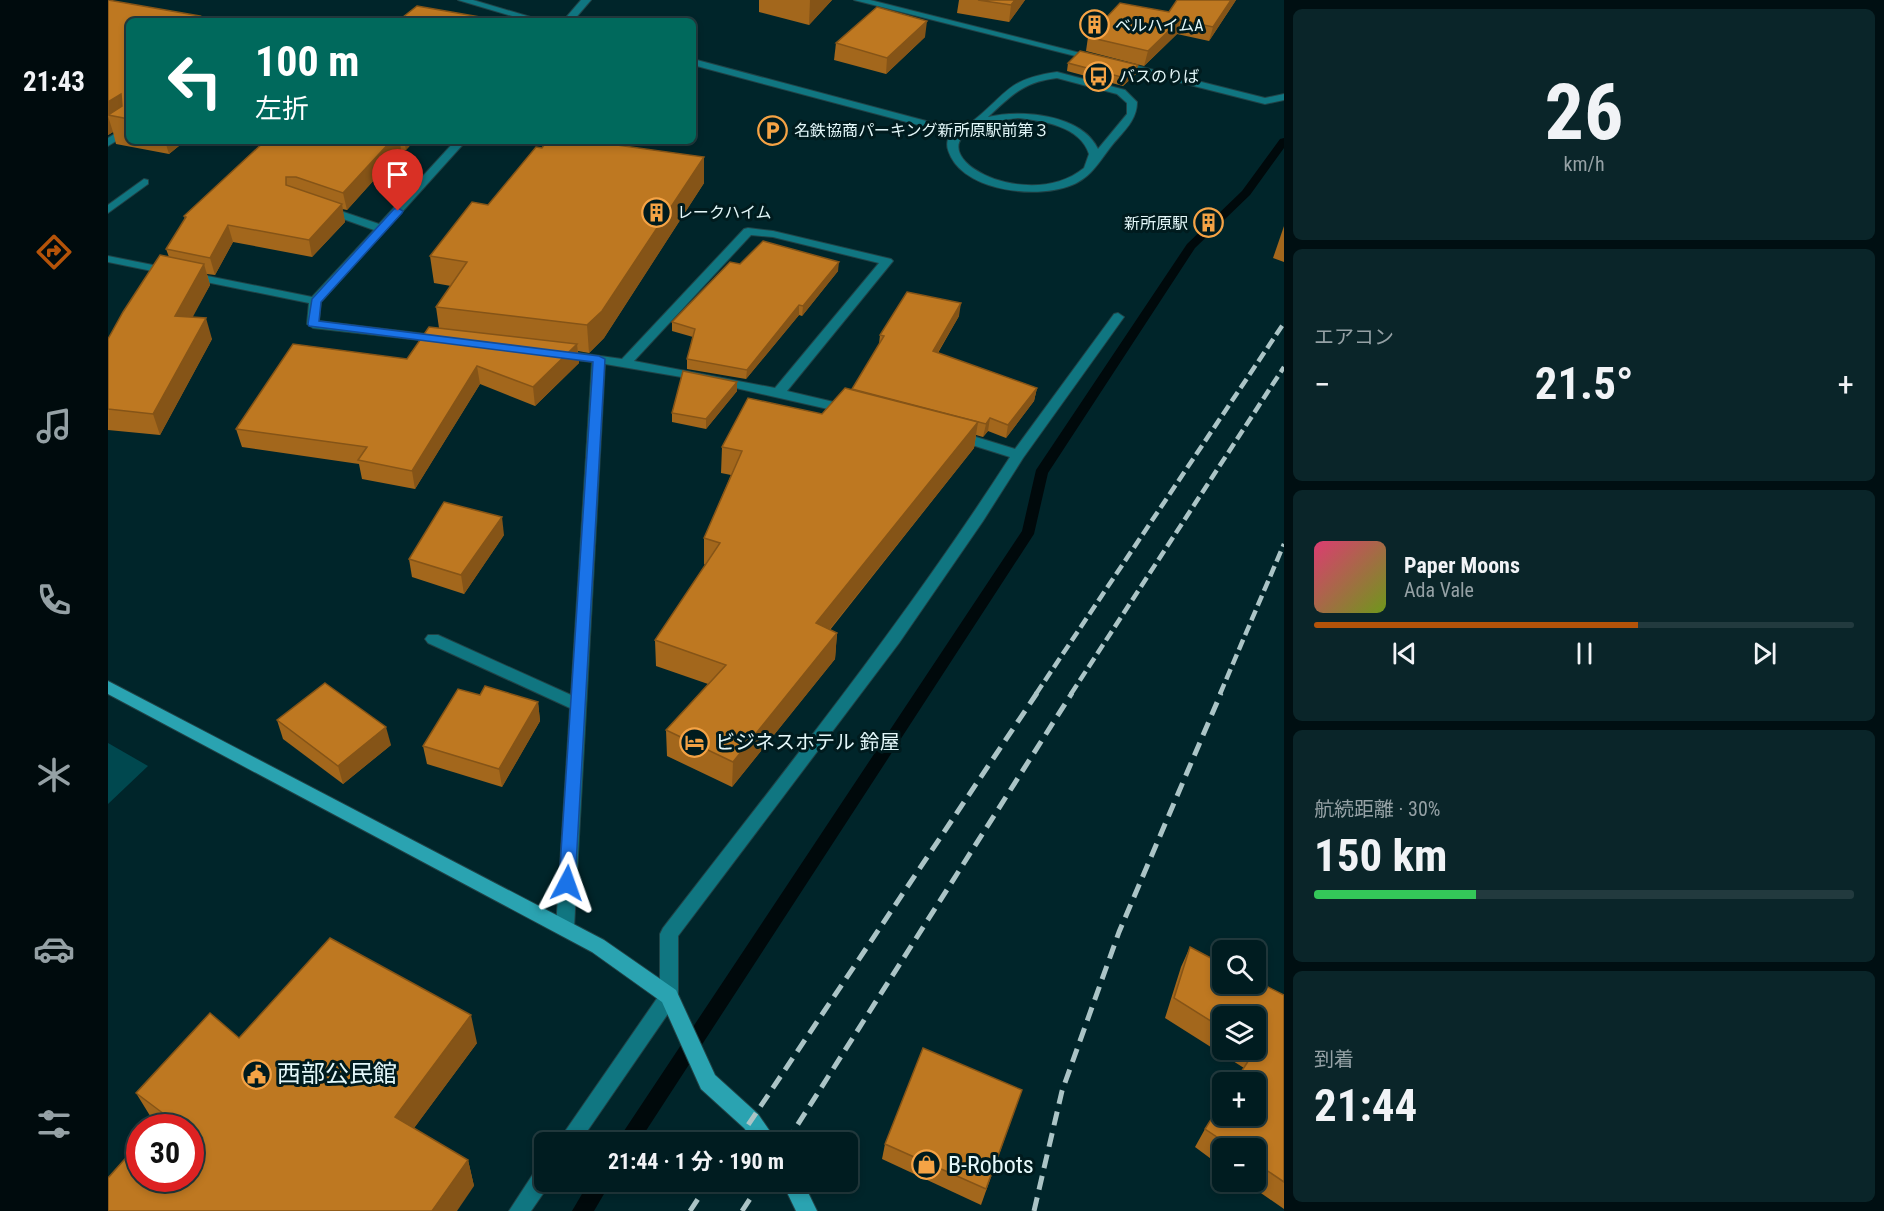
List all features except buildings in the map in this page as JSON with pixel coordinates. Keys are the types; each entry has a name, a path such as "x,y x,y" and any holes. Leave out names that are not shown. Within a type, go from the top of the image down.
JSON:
{"street":[{"path":"463,0 528,18"},
{"path":"571,18 586,0"},
{"path":"859,0 1265,100 1284,97"},
{"path":"696,63 941,128 996,117 1042,118 1082,134 1093,146 1096,158"},
{"path":"1056,75 1121,92 1132,102 1132,114 1096,158 1091,170 1061,186 1015,187 992,182 973,174 959,163 953,152 953,140 960,130 973,123 1018,85 1034,78 1056,75"},
{"path":"941,128 953,140"},
{"path":"108,143 126,130"},
{"path":"451,341 313,324 315,301 458,144"},
{"path":"108,210 144,182"},
{"path":"316,206 382,229"},
{"path":"624,364 748,231 794,239 886,261 779,392"},
{"path":"108,260 315,301"},
{"path":"760,1132 751,1121 708,1082 671,1000 669,934 946,568 993,498 1018,455 1118,317"},
{"path":"542,352 599,359 779,392 858,412"},
{"path":"565,928 599,359"},
{"path":"949,434 1018,455"},
{"path":"433,639 579,705"},
{"path":"108,687 598,946 671,1000"},
{"path":"575,1132 671,1000"},
{"path":"519,1211 534,1189"},
{"path":"797,1192 807,1211"}],"shaded area":[{"path":"108,743 148,766 108,804"}],"waterway":[{"path":"633,1132 1029,531 1041,473 1191,246 1246,193 1284,141"},
{"path":"582,1211 594,1192"}],"railway":[{"path":"1036,694 1284,323"},
{"path":"1071,694 1284,367"},
{"path":"1220,694 1284,544"},
{"path":"743,1132 1037,693"},
{"path":"793,1132 1072,693"},
{"path":"1034,1211 1062,1091 1119,932 1221,693"},
{"path":"690,1211 702,1192"},
{"path":"742,1211 754,1192"}],"place":[{"name":"ベルハイムA","path":"1094,25"},
{"name":"バスのりば","path":"1098,76"},
{"name":"名鉄協商パーキング新所原駅前第３","path":"773,130"},
{"name":"レークハイム","path":"656,212"},
{"name":"新所原駅","path":"1209,223"},
{"name":"ビジネスホテル 鈴屋","path":"694,742"},
{"name":"西部公民館","path":"256,1074"},
{"name":"B-Robots","path":"927,1165"}],"route":[{"path":"398,211 315,301 313,324 599,359 567,883"}]}
